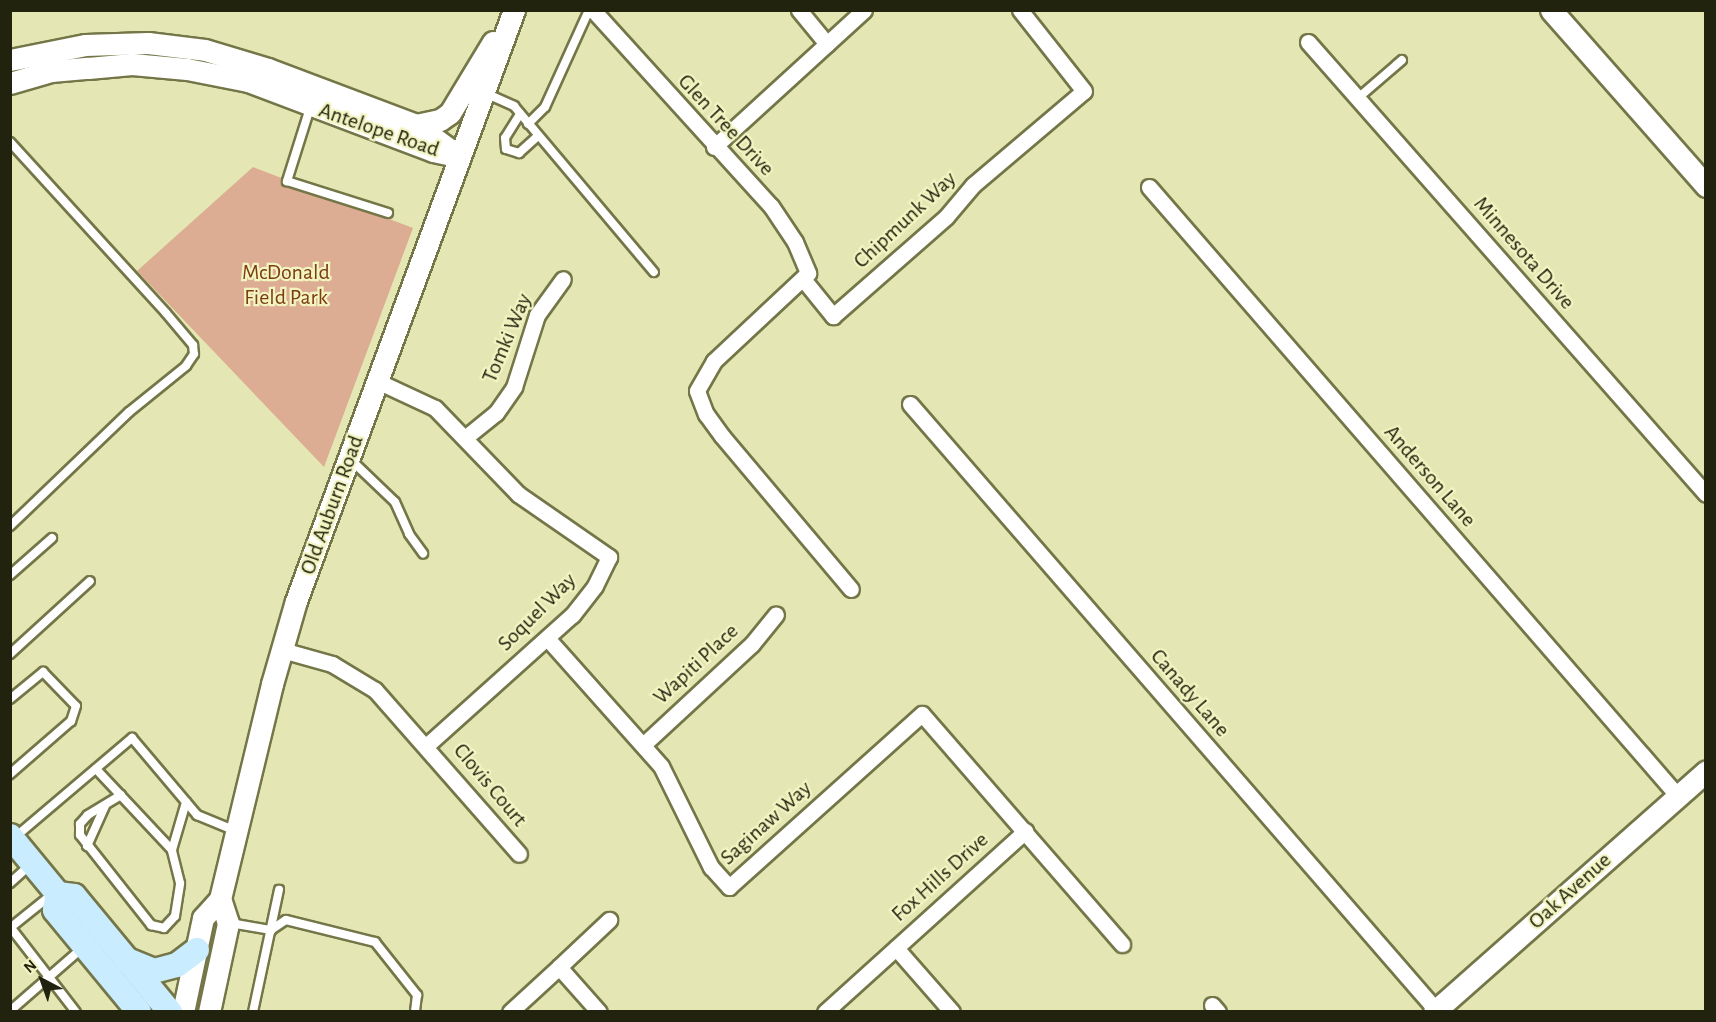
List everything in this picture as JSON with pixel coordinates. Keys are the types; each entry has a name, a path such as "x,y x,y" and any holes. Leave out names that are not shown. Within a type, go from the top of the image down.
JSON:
{"main road":[{"path":"1551,10 1706,186"},
{"path":"416,125 440,120 450,113 484,53 512,16"},
{"name":"Old Auburn Road","path":"220,899 282,650 349,458 512,16"},
{"name":"Antelope Road","path":"10,60 84,45 148,43 205,50 268,69 416,125 460,157"},
{"name":"Antelope Road","path":"10,83 51,71 132,64 187,69 248,81 433,152 460,157"},
{"name":"Oak Avenue","path":"1435,1011 1706,771"},
{"path":"12,837 56,892 74,896 170,1011"},
{"path":"56,892 55,910 139,1011"},
{"path":"183,1011 203,918 220,899 228,922 209,1011"},
{"path":"127,960 154,971 177,964 196,950"}],"street":[{"name":"Glen Tree Drive","path":"593,10 784,223 808,273 803,279"},
{"path":"799,10 827,44"},
{"path":"714,147 864,10"},
{"name":"Chipmunk Way","path":"803,279 833,316 946,218 973,186 1084,92 1020,10"},
{"name":"Minnesota Drive","path":"1308,42 1706,494"},
{"name":"Anderson Lane","path":"1149,188 1677,795"},
{"name":"Tomki Way","path":"466,437 495,412 514,387 537,315 563,279"},
{"path":"803,279 714,361 697,391 706,414 728,444 851,588"},
{"name":"Soquel Way","path":"377,381 426,402 466,437 518,495 609,557 586,600 427,745"},
{"name":"Canady Lane","path":"910,404 1435,1011"},
{"name":"Wapiti Place","path":"644,744 752,644 776,614"},
{"name":"Saginaw Way","path":"547,638 644,744 677,794 711,867 729,887 921,714 1025,831"},
{"path":"282,650 332,664 356,676 383,698 427,745"},
{"name":"Clovis Court","path":"427,745 519,854"},
{"path":"1025,831 1122,944"},
{"name":"Fox Hills Drive","path":"952,1011 896,948 1025,831"},
{"path":"510,1011 609,920"},
{"path":"825,1011 896,948"},
{"path":"559,967 599,1011"}],"lane":[{"path":"528,124 545,108 589,10"},
{"path":"1358,98 1402,60"},
{"path":"483,93 514,106 654,272"},
{"path":"310,106 287,181 388,213"},
{"path":"520,114 505,138 506,149 519,153 538,136"},
{"path":"10,142 166,313 193,345 194,354 186,366 129,412 10,526"},
{"path":"349,458 395,502 409,534 423,553"},
{"path":"10,575 52,538"},
{"path":"10,654 90,581"},
{"path":"10,699 43,672 76,706 71,721 10,774"},
{"path":"12,837 132,738 197,815 236,831"},
{"path":"96,769 121,795 172,850 180,883 175,916 164,928 151,925 80,835 80,824 88,815 121,795"},
{"path":"172,850 186,802"},
{"path":"87,846 105,806"},
{"path":"10,883 33,863"},
{"path":"253,1011 279,890"},
{"path":"56,892 11,928 76,1011"},
{"path":"228,922 271,930 286,920 375,942 417,995 415,1011"},
{"path":"10,1011 85,946"}],"green space":[{"name":"McDonald Field Park","path":"253,167 413,228 324,467 137,271"}]}
